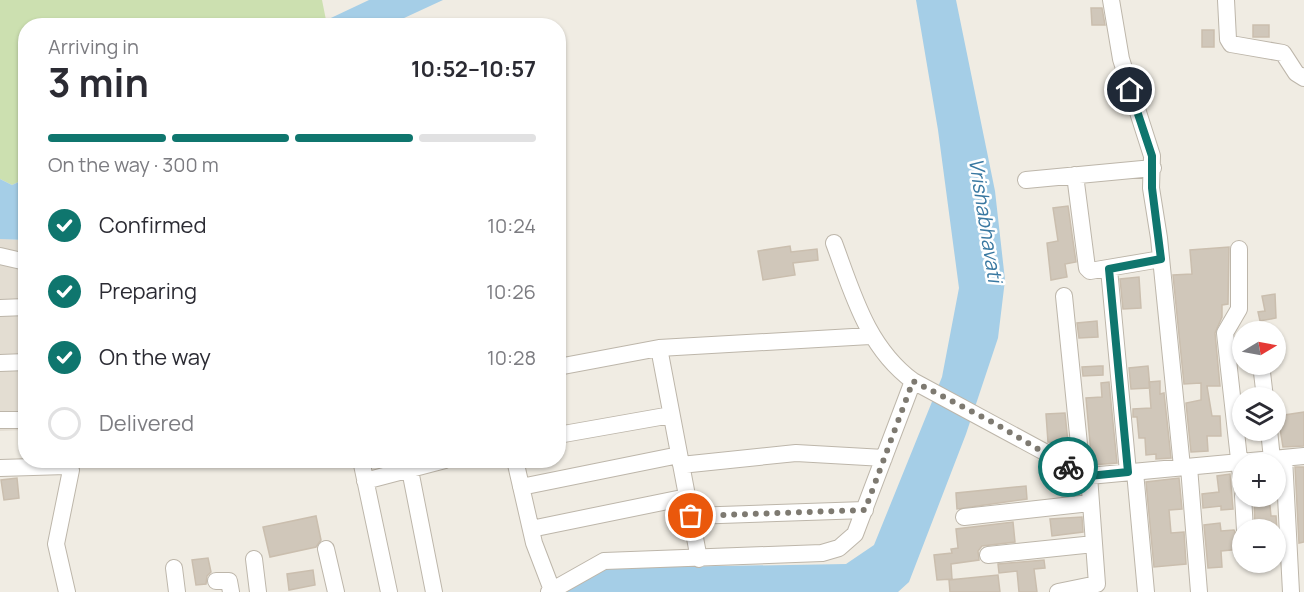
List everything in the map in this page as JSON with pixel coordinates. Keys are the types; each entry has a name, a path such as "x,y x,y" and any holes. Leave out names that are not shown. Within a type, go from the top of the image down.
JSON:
{"street":[{"path":"1111,0 1121,59 1153,168 1152,188 1199,592"},
{"path":"1226,0 1228,39 1231,44 1283,53 1296,73 1304,78"},
{"path":"1026,180 1153,168"},
{"path":"1075,175 1087,268 1094,272 1161,259"},
{"path":"834,243 861,319 870,336 902,374 915,383 996,424 1085,475 1232,463"},
{"path":"1239,249 1239,309 1225,333 1239,453"},
{"path":"0,256 18,260"},
{"path":"1109,269 1146,592"},
{"path":"1058,592 1097,584 1090,502 1064,296"},
{"path":"0,308 18,307"},
{"path":"566,365 659,348 870,336"},
{"path":"659,348 699,559"},
{"path":"0,363 18,362"},
{"path":"517,468 531,529 550,591 603,561 822,553 839,548 855,534 915,383"},
{"path":"566,434 671,415"},
{"path":"0,420 18,420"},
{"path":"521,487 680,460 796,453 884,458"},
{"path":"1286,457 1304,456"},
{"path":"0,468 18,467"},
{"path":"67,592 56,544 71,470 68,468"},
{"path":"363,468 389,592"},
{"path":"365,481 417,468"},
{"path":"410,470 434,592"},
{"path":"531,529 687,497"},
{"path":"964,517 1090,502"},
{"path":"1283,507 1291,592"},
{"path":"691,516 865,510"},
{"path":"988,555 1094,544"},
{"path":"326,549 336,592"},
{"path":"254,559 258,592"},
{"path":"174,568 177,592"},
{"path":"216,581 229,581 231,592"}],"shaded area":[{"path":"0,239 18,240 18,430 0,431"}],"green space":[{"path":"0,0 322,0 326,18 18,18 18,182 12,185 0,179"}],"water":[{"path":"369,0 443,0 404,18 331,18"},
{"name":"Vrishabhavati","path":"916,0 956,0 995,191 1005,280 998,338 966,434 909,582 898,592 565,592 603,568 846,564 874,545 942,377 959,288 938,130"},
{"path":"0,179 12,185 18,182 18,240 0,239"}],"building":[{"path":"1091,8 1102,8 1105,25 1092,25"},
{"path":"1253,25 1269,25 1269,37 1253,37"},
{"path":"1202,30 1214,30 1214,47 1202,47"},
{"path":"1068,206 1076,262 1065,264 1067,277 1051,280 1047,243 1058,241 1053,208"},
{"path":"790,246 791,252 817,249 818,260 793,263 795,275 763,280 758,251"},
{"path":"1229,247 1228,304 1222,305 1222,317 1215,333 1220,386 1207,386 1212,416 1220,416 1221,436 1207,436 1208,451 1191,452 1186,403 1201,400 1201,383 1184,384 1173,275 1192,274 1190,250"},
{"path":"1139,277 1141,308 1123,309 1120,279"},
{"path":"1275,294 1276,318 1260,321 1258,312 1265,311 1262,296"},
{"path":"1097,321 1098,337 1079,338 1077,323"},
{"path":"1103,366 1103,375 1083,376 1082,367"},
{"path":"1148,366 1150,388 1131,389 1129,368"},
{"path":"1160,381 1160,394 1164,393 1171,458 1156,459 1156,454 1146,455 1145,438 1139,438 1137,417 1133,417 1133,409 1151,408 1149,382"},
{"path":"1109,382 1117,463 1092,465 1086,398 1102,397 1101,383"},
{"path":"1304,412 1304,446 1283,447 1282,441 1286,441 1286,415"},
{"path":"1065,413 1069,453 1060,448 1059,443 1048,442 1046,414"},
{"path":"1295,467 1304,467 1304,542 1299,543"},
{"path":"1230,474 1233,509 1221,510 1221,506 1203,508 1202,494 1219,492 1217,476"},
{"path":"17,478 19,498 4,500 1,480"},
{"path":"1179,478 1182,509 1169,510 1171,533 1184,532 1186,564 1154,567 1146,482"},
{"path":"1026,486 1027,499 957,509 956,493"},
{"path":"1254,507 1270,507 1271,516 1276,516 1276,519 1255,519"},
{"path":"316,516 321,540 316,547 270,557 263,527"},
{"path":"1082,517 1083,532 1052,536 1050,519"},
{"path":"1013,522 1015,542 982,546 978,551 979,560 951,564 952,579 937,580 934,555 952,553 951,549 958,548 956,529"},
{"path":"1220,523 1221,531 1232,530 1232,550 1221,551 1222,567 1208,568 1204,525"},
{"path":"208,558 211,572 207,576 206,584 196,585 192,560"},
{"path":"1044,560 1045,568 1034,569 1037,592 1019,592 1017,571 999,573 998,564"},
{"path":"313,570 315,585 289,590 287,574"},
{"path":"998,575 1000,592 950,592 949,580"}],"way so far":[{"path":"691,516 865,510 913,381 996,424 1068,467"}],"route":[{"path":"1068,467 1089,476 1128,472 1109,269 1161,259 1152,188 1152,156 1130,90"}]}
